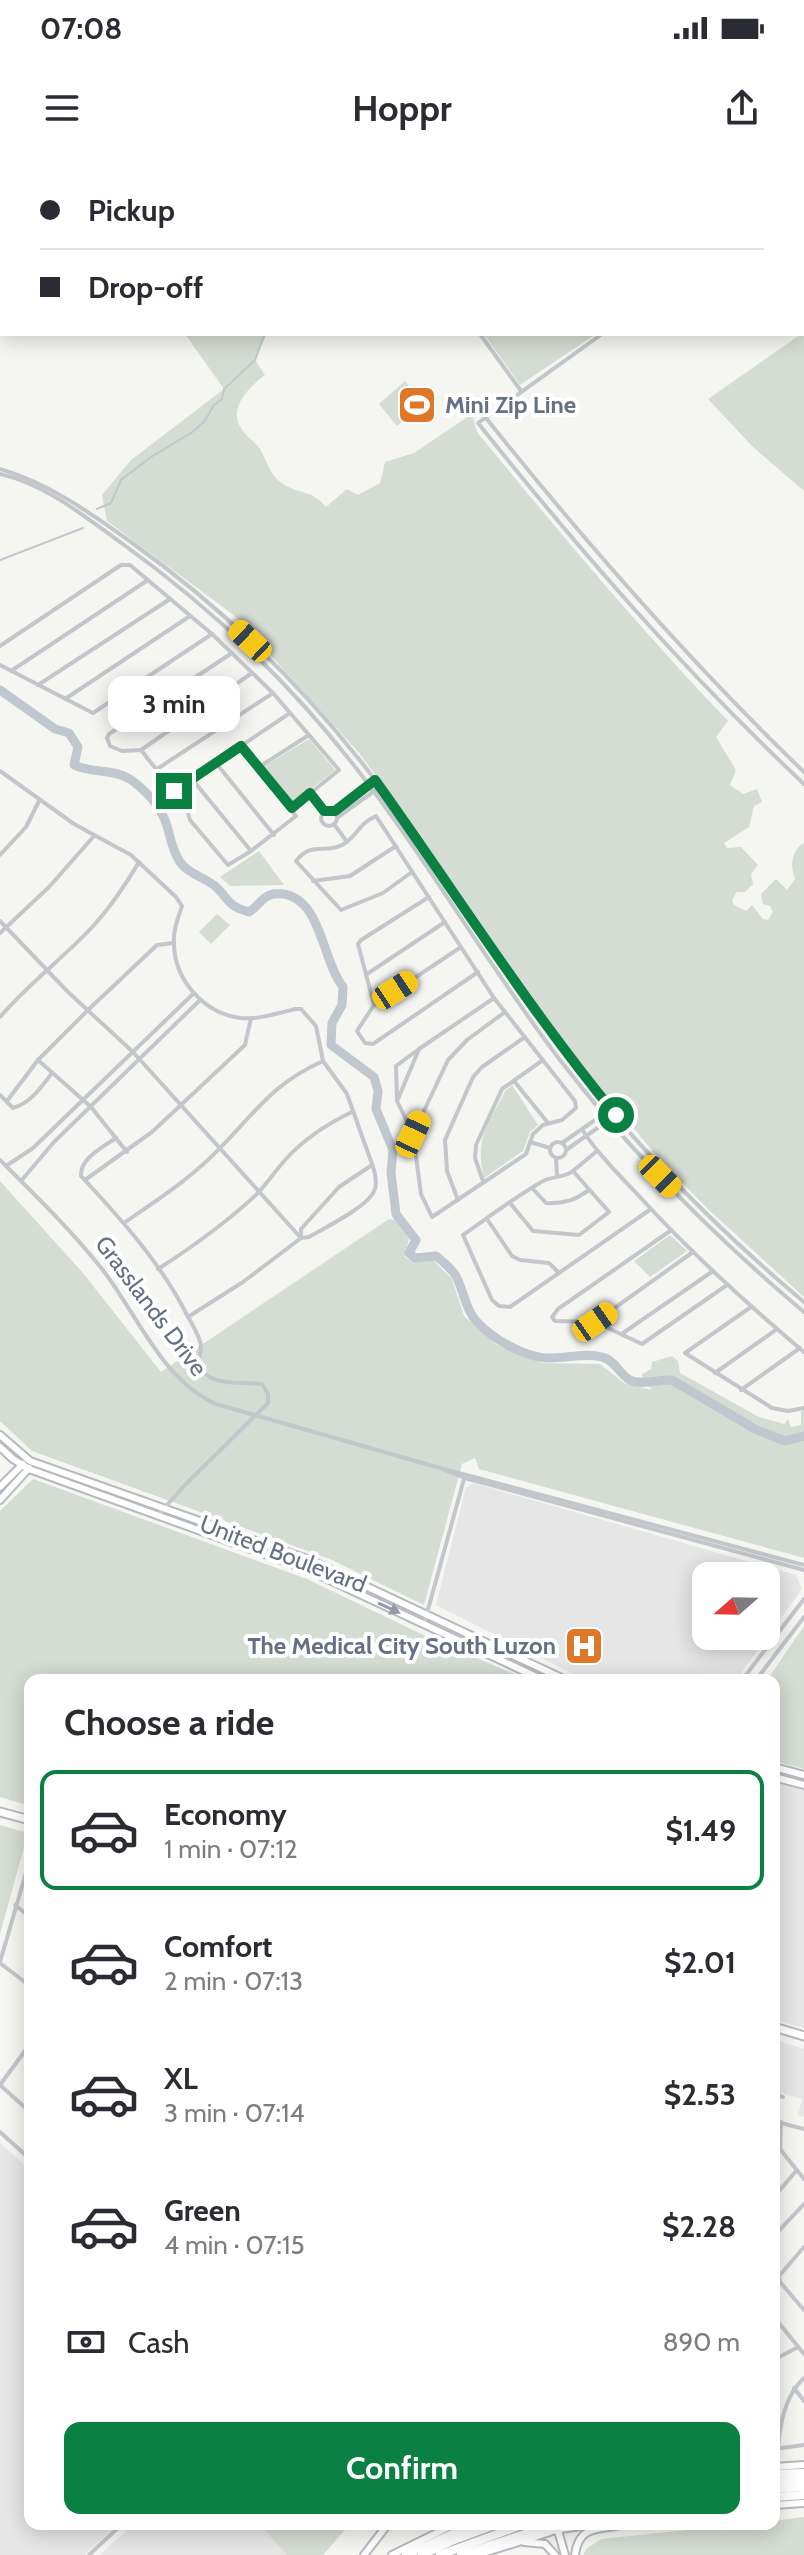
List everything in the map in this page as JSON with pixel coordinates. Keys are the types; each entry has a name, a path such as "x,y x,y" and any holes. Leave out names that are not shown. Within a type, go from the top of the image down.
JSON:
{"highway":[{"path":"780,2474 804,2473"},
{"path":"780,2482 804,2480"},
{"path":"780,2489 804,2487"},
{"path":"780,2497 804,2495"},
{"path":"406,2555 462,2530"},
{"path":"422,2555 481,2530"},
{"path":"440,2555 508,2530"},
{"path":"461,2555 537,2530"}],"main road":[{"name":"United Boulevard","path":"0,1435 30,1461 306,1569 530,1674"},
{"name":"United Boulevard","path":"0,1447 21,1466 29,1469 310,1560 553,1674"},
{"path":"0,1487 30,1461"},
{"path":"0,1500 29,1469 30,1461"},
{"path":"780,1769 804,1775"},
{"path":"780,1779 804,1785"},
{"path":"0,1812 24,1818"},
{"path":"780,2029 804,2036"},
{"path":"780,2467 804,2465"},
{"path":"780,2505 804,2503"},
{"path":"364,2555 383,2530"},
{"path":"392,2555 443,2530"},
{"path":"477,2555 548,2530"},
{"path":"561,2530 565,2555"},
{"path":"575,2555 578,2541 585,2532 595,2530"},
{"path":"508,2543 539,2542 548,2546 555,2555"}],"street":[{"path":"481,336 521,391"},
{"path":"599,336 478,423 582,552 662,642 804,784"},
{"path":"486,418 590,546 669,636 745,716 804,772"},
{"path":"495,445 503,439"},
{"path":"503,455 511,449"},
{"path":"0,472 22,476 56,491 181,579 250,641 326,720 375,780 485,943 567,1057 665,1171 713,1220 804,1302"},
{"path":"85,512 215,619 282,683 374,791 561,1061 660,1176 804,1312"},
{"path":"0,646 121,565 130,565 212,634 273,693 339,770 292,808"},
{"path":"11,671 148,580"},
{"path":"38,685 170,599"},
{"path":"65,699 190,616"},
{"path":"0,665 93,713 212,634"},
{"path":"232,653 107,738 110,746 122,751 141,750 252,673"},
{"path":"157,769 273,693"},
{"path":"174,791 290,713"},
{"path":"259,767 309,735"},
{"path":"141,750 186,807 190,820 228,865 274,835 296,816 241,746"},
{"path":"216,763 274,835"},
{"path":"0,771 39,801 131,855 181,903 174,943 177,964 186,984 200,1000 238,1018 301,1009 316,1026 323,1061 347,1094 376,1175 375,1189 369,1200 309,1237 301,1238 243,1282 188,1317"},
{"path":"192,779 251,851"},
{"path":"324,811 335,811 375,780"},
{"path":"334,824 338,817 380,787"},
{"path":"310,793 324,811"},
{"path":"0,855 26,827 39,801"},
{"path":"324,811 321,819 324,824 334,824"},
{"path":"335,811 338,817"},
{"path":"412,872 383,893 341,910 296,861 313,848 335,847 347,842 362,822 376,816 494,998 575,1101 576,1108 562,1120 548,1123 533,1134 526,1154 432,1217 421,1194 413,1134 397,1101 396,1066 494,998"},
{"path":"334,824 347,842"},
{"path":"0,933 49,887 94,836"},
{"path":"313,881 350,876 396,846"},
{"path":"0,1017 93,925 139,862"},
{"path":"374,1005 358,944 429,897"},
{"path":"0,921 133,1052 301,1238"},
{"path":"366,975 445,922"},
{"path":"7,1101 38,1060 88,1010 157,945 174,943"},
{"path":"461,947 374,1005 357,1031 365,1043 373,1044 478,972"},
{"path":"6,1166 33,1148 194,993"},
{"path":"21,1181 54,1142 200,1000"},
{"path":"413,1134 448,1060 467,1040 505,1012"},
{"path":"85,1180 127,1152 181,1107 245,1045 251,1018"},
{"path":"458,1200 447,1171 445,1140 473,1077 482,1067 525,1037"},
{"path":"397,1101 419,1049"},
{"path":"38,1060 91,1107 127,1152"},
{"path":"483,1182 475,1158 476,1145 502,1089 543,1060"},
{"path":"124,1223 172,1190 220,1148 276,1088 323,1061"},
{"path":"0,1095 13,1108 18,1107 32,1097 52,1073"},
{"path":"514,1081 548,1123"},
{"path":"556,1158 563,1157 566,1150 611,1109"},
{"path":"158,1269 201,1241 260,1190 288,1157 314,1134 352,1112"},
{"path":"550,1148 616,1115"},
{"path":"585,1133 597,1151 670,1231 802,1350 741,1390"},
{"path":"116,1138 93,1154 80,1172 124,1223 188,1317 201,1344 198,1364 201,1370 211,1378 262,1384 268,1394 268,1403 160,1512"},
{"path":"530,1142 550,1148"},
{"path":"562,1143 566,1150"},
{"path":"550,1148 550,1153 556,1158 557,1177"},
{"path":"597,1151 566,1176 549,1178 463,1235 492,1300 499,1306 510,1307 651,1209"},
{"name":"Grasslands Drive","path":"0,1160 84,1247 128,1305 166,1364 193,1392 216,1404 440,1468 446,1473 804,1568"},
{"path":"301,1238 301,1229 339,1187 372,1164"},
{"path":"510,1203 533,1231 579,1235 609,1212 573,1171"},
{"path":"532,1188 546,1203 562,1204 589,1190"},
{"path":"487,1218 512,1256 520,1260 549,1263 559,1273"},
{"path":"670,1231 558,1309 552,1317 555,1321 595,1322 642,1344 727,1285"},
{"path":"595,1322 693,1252"},
{"path":"622,1334 713,1271"},
{"path":"751,1307 685,1353 780,1411 804,1408"},
{"path":"558,1309 564,1322"},
{"path":"715,1373 777,1329"},
{"path":"424,1624 465,1476"},
{"path":"746,1674 804,1599"},
{"path":"751,1668 761,1673 804,1617"},
{"path":"24,1877 0,1963 24,1981"},
{"path":"15,1905 24,1912"},
{"path":"24,2052 0,2085 24,2107"},
{"path":"780,2131 781,2122 804,2129"},
{"path":"0,2132 24,2154"},
{"path":"780,2149 804,2179"},
{"path":"780,2188 796,2171"},
{"path":"780,2230 804,2204"},
{"path":"780,2275 804,2247"},
{"path":"780,2282 804,2310"},
{"path":"780,2324 804,2354"},
{"path":"780,2357 798,2347"},
{"path":"780,2429 794,2388 804,2378"},
{"path":"794,2388 804,2401"},
{"path":"780,2448 804,2445"},
{"path":"89,2555 116,2530"}],"shaded area":[{"path":"186,336 264,336 255,360 265,375 241,400 238,423 260,449 276,478 315,497 326,507 347,489 358,495 380,483 385,462 414,453 472,414 477,432 538,506 631,615 728,721 716,737 736,770 730,785 743,794 757,789 762,802 754,806 749,827 724,843 727,848 741,847 758,865 751,874 753,884 745,892 737,892 732,900 734,905 746,911 752,905 763,919 768,920 773,912 770,906 763,904 761,894 776,879 787,890 795,879 792,869 794,854 804,843 804,1297 663,1163 571,1055 359,753 235,616 107,521 102,495 131,460 224,389"},
{"path":"485,336 593,336 520,385"},
{"path":"798,336 804,336 804,491 753,447 708,399"},
{"path":"405,381 424,404 397,426 379,404"},
{"path":"309,739 335,770 292,804 263,767"},
{"path":"259,851 284,885 230,886 220,877"},
{"path":"217,914 230,925 211,944 199,932"},
{"path":"512,1085 538,1125 530,1132 523,1151 484,1178 481,1153 485,1132 505,1091"},
{"path":"0,1181 83,1273 161,1372 389,1219 397,1220 409,1238 405,1257 413,1262 433,1260 452,1279 464,1316 497,1345 543,1363 600,1364 624,1383 652,1390 642,1379 642,1374 651,1369 652,1362 672,1356 678,1361 680,1373 759,1417 784,1424 788,1419 791,1427 801,1425 801,1411 804,1410 804,1558 479,1469 475,1458 462,1464 424,1605 330,1559 32,1451 0,1421"},
{"path":"670,1235 687,1251 650,1277 634,1261"},
{"path":"33,1479 307,1579 438,1642 515,1674 24,1674 24,1804 0,1797 0,1511"},
{"path":"473,1483 750,1562 692,1562 692,1650 758,1650 740,1674 573,1674 436,1605 466,1488"},
{"path":"780,1570 796,1575 802,1589 780,1619"},
{"path":"804,1626 804,1769 780,1763 780,1674 771,1674"},
{"path":"780,1784 804,1790 804,2028 780,2022"},
{"path":"0,1825 24,1832 24,1847 0,1934"},
{"path":"780,2041 804,2049 804,2117 798,2115 802,2099 780,2093"},
{"path":"0,2143 24,2165 24,2530 111,2530 84,2555 0,2555"},
{"path":"804,2517 804,2555 583,2555 586,2549 601,2539 686,2530 780,2530 780,2520"},
{"path":"127,2530 264,2530 287,2555 100,2555"},
{"path":"264,2530 345,2530 323,2555 287,2555"}],"waterway":[{"path":"97,509 111,503 121,480 204,422 214,405 222,399 224,389 255,360 264,336"},
{"path":"0,560 83,528"},
{"path":"0,690 55,729 69,733 78,747 74,765 120,775 139,786 162,814 180,862 187,870 215,886 232,904 249,912 273,894 289,895 301,902 318,928 343,987 342,1005 332,1023 331,1045 374,1077 378,1091 376,1109 393,1150 391,1173 396,1214 416,1240 409,1253 415,1258 436,1256 450,1269 477,1322 500,1341 529,1354 547,1358 602,1357 634,1382 672,1380 755,1429 785,1441 804,1436"}],"place":[{"name":"Mini Zip Line","path":"417,405"},
{"name":"The Medical City South Luzon","path":"584,1646"}],"route":[{"path":"174,791 241,746 292,808 310,793 324,811 335,811 375,780 476,930 567,1057 616,1115"}]}
